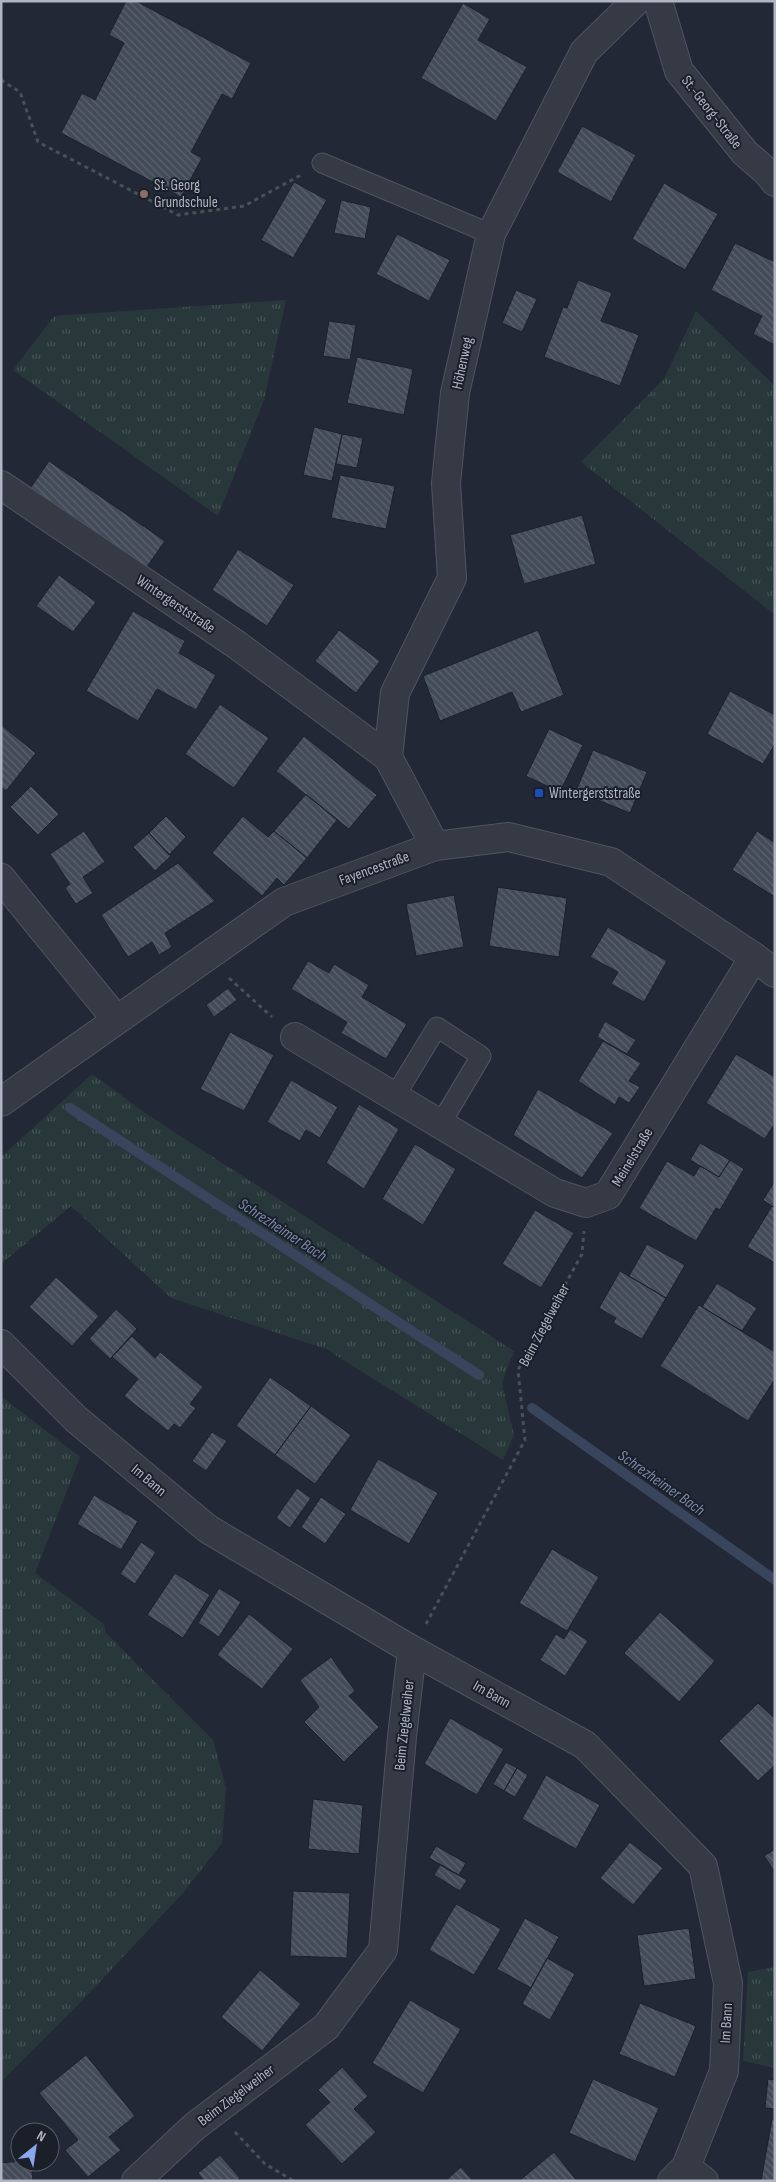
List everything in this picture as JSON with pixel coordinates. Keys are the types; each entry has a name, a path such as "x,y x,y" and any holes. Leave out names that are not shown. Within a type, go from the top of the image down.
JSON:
{"street":[{"name":"Höhenweg","path":"388,756 395,693 452,578 446,483 454,393 491,234 584,52 636,1"},
{"name":"St.-Georg-Straße","path":"658,1 679,71 745,153 767,172 775,182"},
{"name":"Wintergerststraße","path":"1,485 236,645 388,756 435,846"},
{"name":"Fayencestraße","path":"1,1102 284,902 435,846 509,837 611,862 764,965"},
{"path":"1,878 116,1019"},
{"name":"Meinelstraße","path":"586,1203 608,1195 764,965"},
{"path":"295,1037 555,1193 586,1203"},
{"name":"Im Bann","path":"1,1344 76,1419 208,1529 412,1650 585,1745 703,1866 728,1983 724,2071 687,2176"},
{"name":"Beim Ziegelweiher","path":"136,2181 195,2126 326,2026 383,1950 402,1737 412,1650"}],"lane":[{"path":"322,163 491,234"},
{"path":"395,1096 436,1027 481,1056 441,1124"}],"path":[{"path":"1,80 20,92 38,142 178,215 244,206 322,163"},
{"path":"206,957 242,992 295,1037"},
{"name":"Beim Ziegelweiher","path":"412,1650 524,1440 518,1370 582,1254 586,1203"},
{"path":"215,2110 265,2164 294,2181"}],"green space":[{"path":"286,300 264,400 218,516 13,370 54,316"},
{"path":"696,311 775,386 775,615 581,462 664,379"},
{"path":"92,1074 148,1115 514,1351 502,1383 514,1435 503,1460 326,1349 171,1298 71,1206 1,1264 1,1157"},
{"path":"1,1396 80,1457 35,1573 104,1624 106,1633 213,1740 226,1788 222,1843 183,1893 79,2004 1,2082"},
{"path":"775,1967 775,2068 743,2061 748,1972"}],"building":[{"path":"126,1 136,1 251,63 232,99 222,94 191,152 202,158 181,197 61,133 82,93 95,100 124,43 109,35"},
{"path":"463,3 490,19 478,40 527,67 496,121 421,78"},
{"path":"582,126 636,155 611,202 557,172"},
{"path":"294,182 327,200 293,258 261,240"},
{"path":"664,183 718,214 685,270 632,239"},
{"path":"341,200 371,207 365,239 334,233"},
{"path":"397,234 450,260 429,301 376,274"},
{"path":"735,243 775,262 775,345 753,334 762,316 711,290"},
{"path":"578,280 612,293 601,321 639,335 620,386 544,357 563,307 567,308"},
{"path":"516,290 537,299 522,332 502,323"},
{"path":"329,321 356,325 350,360 323,356"},
{"path":"357,357 413,369 404,415 347,403"},
{"path":"314,427 342,434 332,481 303,475"},
{"path":"342,434 363,438 357,468 336,464"},
{"path":"49,461 165,541 144,571 29,490"},
{"path":"340,475 395,486 386,529 331,518"},
{"path":"582,515 596,564 524,584 510,535"},
{"path":"238,549 294,585 267,626 212,590"},
{"path":"59,575 96,602 73,632 36,606"},
{"path":"133,611 185,641 179,653 216,675 196,710 157,689 138,721 86,691"},
{"path":"339,630 380,661 356,693 315,661"},
{"path":"538,630 564,695 521,712 512,692 440,721 423,676"},
{"path":"730,691 775,715 775,744 763,764 707,734"},
{"path":"220,704 269,738 234,788 185,754"},
{"path":"1,725 36,753 6,791 1,787"},
{"path":"549,729 583,745 560,792 526,776"},
{"path":"304,736 377,795 349,829 276,771"},
{"path":"593,750 647,772 630,813 576,791"},
{"path":"31,786 59,814 38,835 10,807"},
{"path":"306,794 337,820 307,858 274,831"},
{"path":"166,816 186,837 169,855 149,833"},
{"path":"243,816 268,837 274,831 307,858 284,885 277,878 262,896 212,853"},
{"path":"84,831 105,862 83,877 93,893 76,904 65,888 70,884 50,854"},
{"path":"757,831 775,843 775,897 732,870"},
{"path":"149,833 171,856 155,871 133,847"},
{"path":"178,863 215,901 165,933 172,947 159,955 152,942 128,957 101,915"},
{"path":"498,887 567,898 559,957 489,946"},
{"path":"454,895 464,947 416,956 406,904"},
{"path":"608,927 667,961 644,1002 611,984 618,972 590,957"},
{"path":"308,961 329,973 334,964 369,985 362,997 407,1024 386,1059 341,1033 347,1022 291,989"},
{"path":"228,988 237,1000 214,1017 206,1005"},
{"path":"605,1021 636,1040 627,1054 597,1037"},
{"path":"230,1032 274,1055 244,1111 200,1089"},
{"path":"603,1041 641,1063 629,1081 640,1087 629,1103 619,1097 615,1105 578,1081"},
{"path":"736,1054 775,1077 775,1123 765,1139 706,1103"},
{"path":"291,1080 338,1107 320,1138 306,1130 300,1141 267,1122"},
{"path":"538,1089 613,1133 582,1178 513,1135"},
{"path":"359,1104 399,1129 364,1189 326,1163"},
{"path":"700,1143 730,1160 719,1177 690,1160"},
{"path":"415,1144 456,1169 423,1225 382,1199"},
{"path":"730,1160 744,1169 720,1210 716,1208 696,1241 639,1208 667,1161 694,1176 700,1166 719,1177"},
{"path":"775,1181 775,1208 763,1200"},
{"path":"772,1206 775,1208 775,1263 747,1247"},
{"path":"535,1210 574,1233 541,1288 502,1264"},
{"path":"647,1244 685,1265 666,1298 629,1276"},
{"path":"620,1271 666,1298 642,1339 613,1323 616,1318 599,1308"},
{"path":"56,1277 99,1316 72,1346 29,1307"},
{"path":"717,1283 757,1308 742,1331 702,1307"},
{"path":"699,1305 775,1352 775,1379 748,1421 660,1366"},
{"path":"116,1309 137,1329 110,1359 89,1339"},
{"path":"132,1336 155,1358 160,1352 203,1387 190,1404 196,1408 180,1428 174,1424 168,1431 124,1396 138,1379 112,1357"},
{"path":"270,1377 311,1406 275,1455 236,1426"},
{"path":"311,1406 351,1435 315,1484 275,1455"},
{"path":"212,1432 227,1441 206,1471 192,1461"},
{"path":"378,1459 438,1493 409,1544 350,1510"},
{"path":"297,1488 311,1498 290,1528 276,1518"},
{"path":"94,1495 138,1521 121,1550 77,1524"},
{"path":"321,1497 346,1514 325,1544 301,1527"},
{"path":"141,1542 156,1552 135,1584 120,1574"},
{"path":"552,1549 599,1577 567,1631 519,1603"},
{"path":"175,1573 210,1595 183,1638 147,1615"},
{"path":"219,1588 241,1602 219,1637 198,1623"},
{"path":"660,1612 715,1661 679,1702 624,1653"},
{"path":"249,1614 293,1649 262,1689 217,1655"},
{"path":"570,1629 588,1641 565,1676 540,1660 556,1634 564,1639"},
{"path":"331,1657 355,1691 349,1696 379,1727 344,1762 304,1722 319,1707 300,1680"},
{"path":"758,1703 775,1719 775,1765 758,1781 719,1741"},
{"path":"450,1718 504,1749 477,1795 424,1764"},
{"path":"506,1762 517,1768 504,1791 493,1784"},
{"path":"517,1768 528,1775 515,1797 504,1791"},
{"path":"546,1775 600,1805 576,1849 522,1819"},
{"path":"313,1799 363,1805 359,1854 308,1849"},
{"path":"630,1842 663,1868 633,1905 600,1878"},
{"path":"436,1846 466,1863 459,1875 429,1858"},
{"path":"775,1849 775,1872 764,1856"},
{"path":"440,1865 467,1880 460,1891 434,1875"},
{"path":"293,1891 350,1893 347,1958 290,1956"},
{"path":"456,1904 501,1929 474,1975 429,1950"},
{"path":"525,1918 559,1937 531,1988 497,1969"},
{"path":"689,1928 696,1979 644,1986 637,1935"},
{"path":"547,1958 575,1974 550,2020 522,2004"},
{"path":"260,1970 301,2004 262,2051 221,2017"},
{"path":"410,2000 461,2029 423,2093 372,2063"},
{"path":"640,2003 696,2026 675,2077 619,2054"},
{"path":"86,2055 135,2116 109,2137 121,2150 88,2177 65,2150 78,2140 39,2093"},
{"path":"342,2067 368,2096 354,2109 376,2132 342,2164 305,2125 330,2102 318,2090"},
{"path":"593,2079 659,2108 635,2162 569,2133"},
{"path":"768,2079 775,2080 775,2109 765,2108"},
{"path":"772,2119 775,2120 775,2181 761,2181"},
{"path":"554,2152 577,2181 519,2181"},
{"path":"220,2155 240,2178 237,2181 204,2181 198,2173"},
{"path":"10,2162 10,2172 32,2172 33,2181 1,2181 1,2163"},
{"path":"461,2167 473,2181 445,2181"}],"waterway":[{"name":"Schrezheimer Bach","path":"70,1108 479,1375"},
{"name":"Schrezheimer Bach","path":"532,1408 775,1580"}],"place":[{"name":"St. Georg Grundschule","path":"144,194"},
{"name":"Wintergerststraße","path":"539,793"}]}
